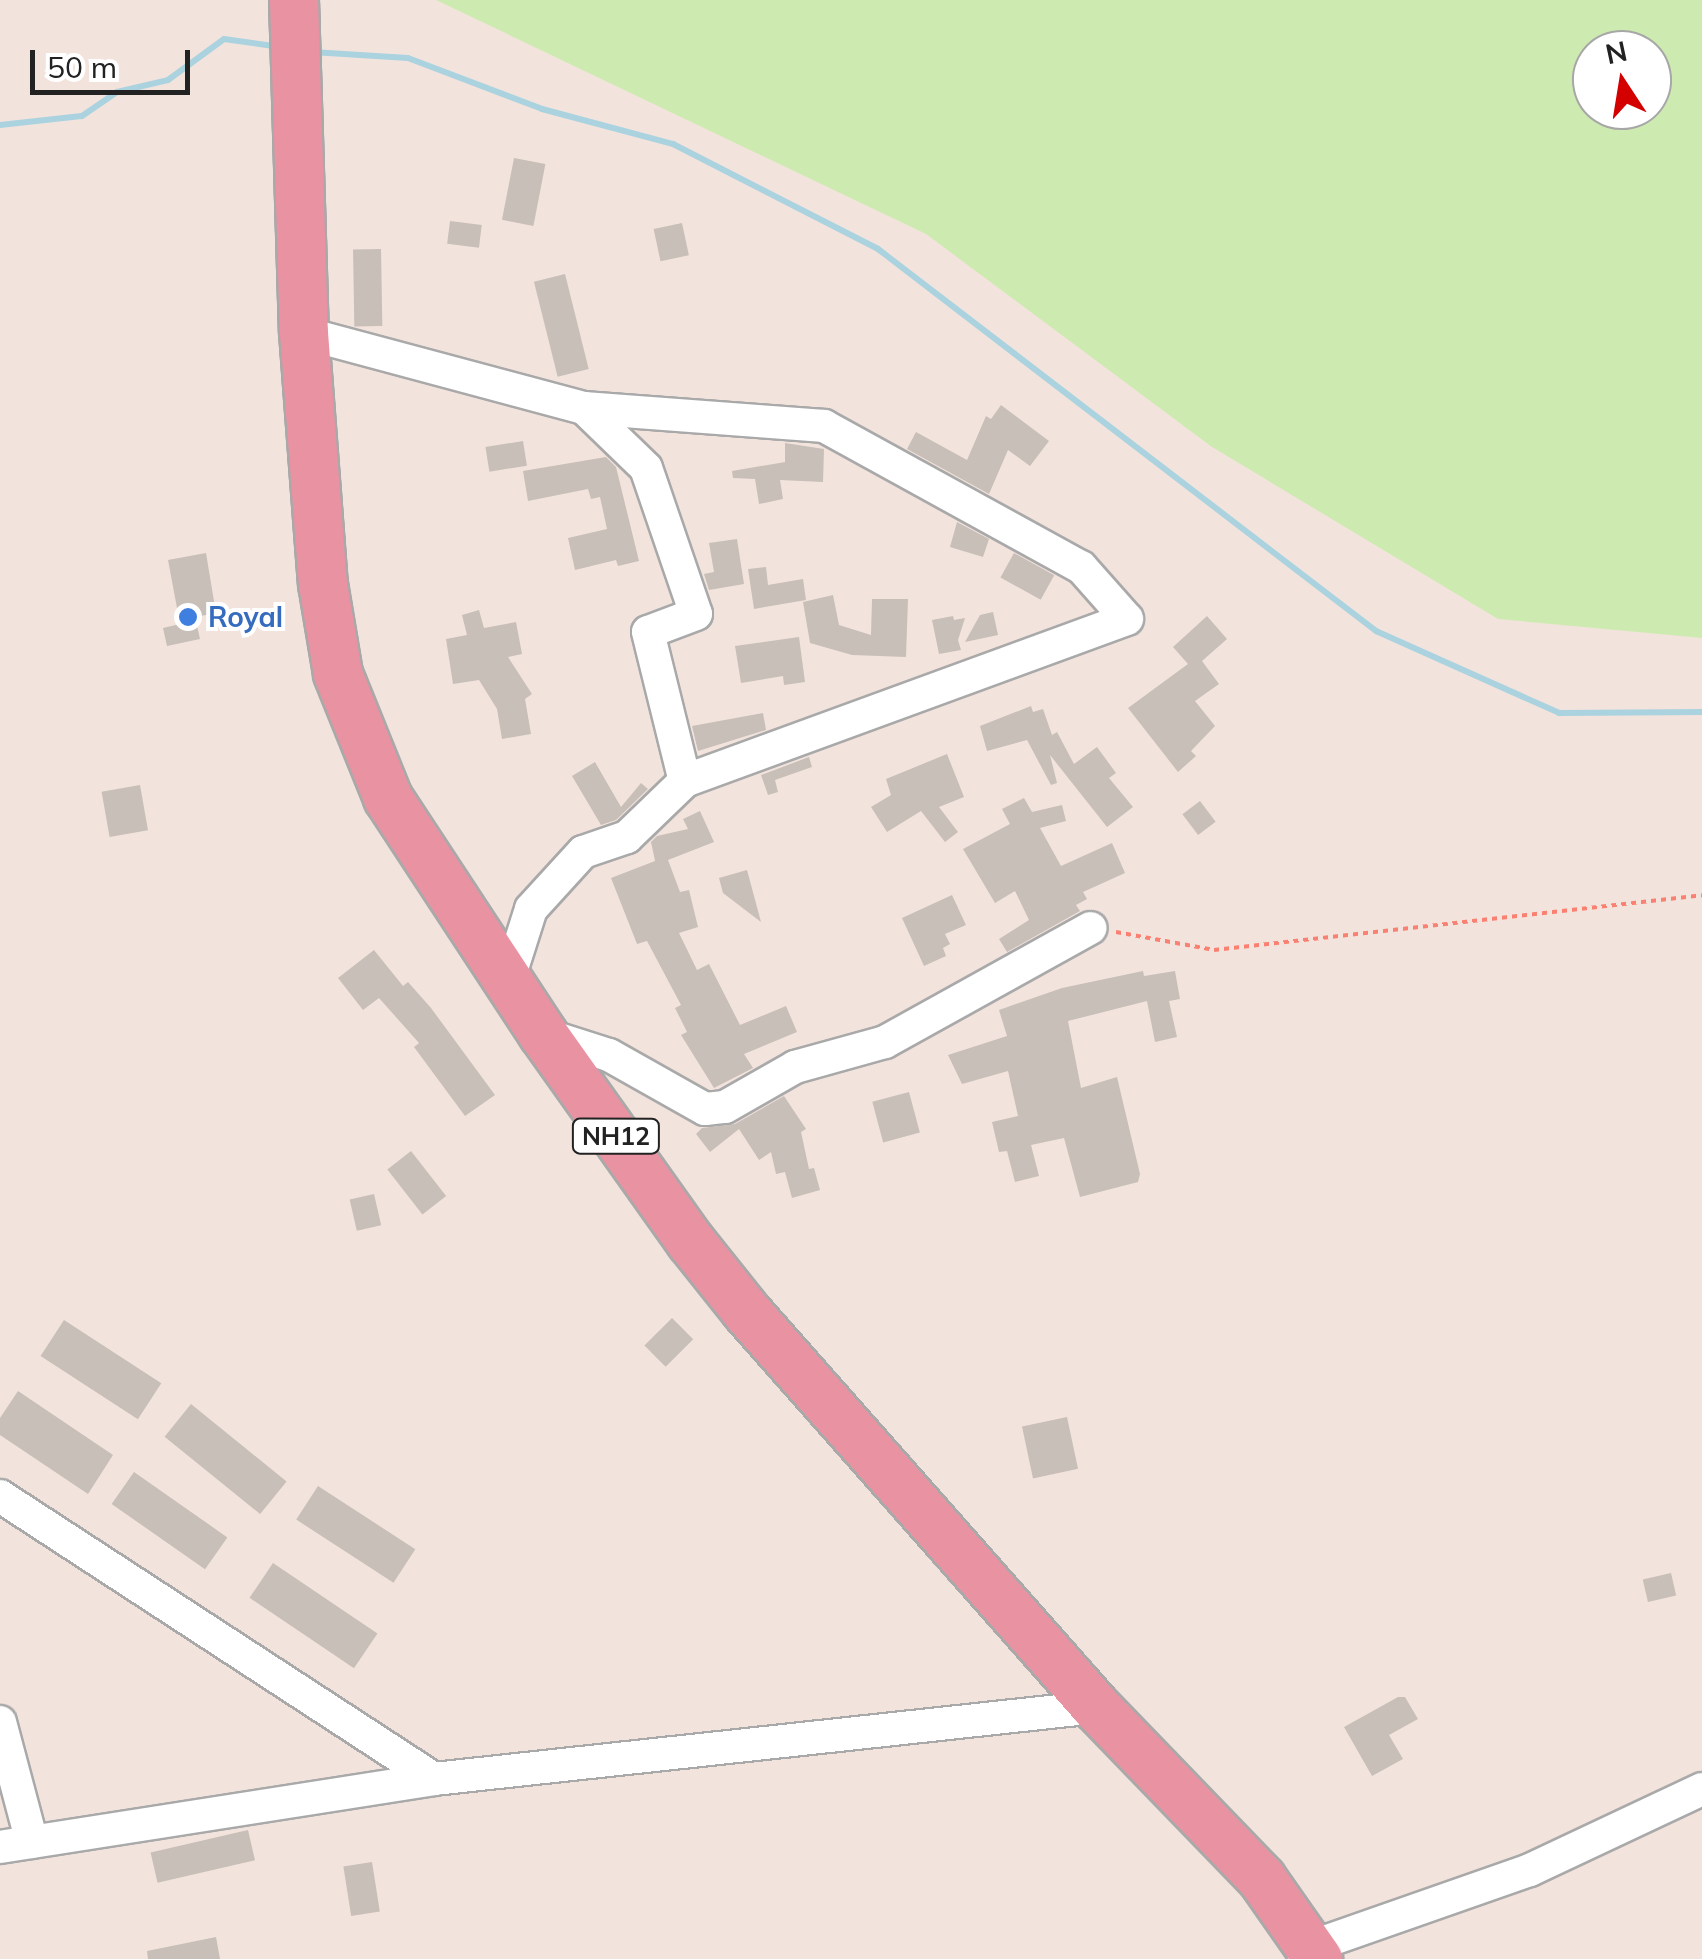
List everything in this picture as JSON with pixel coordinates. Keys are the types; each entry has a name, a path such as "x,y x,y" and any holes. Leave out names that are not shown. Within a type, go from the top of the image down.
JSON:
{"highway":[{"name":"NH12","path":"294,0 304,333 323,584 342,688 388,798 544,1034 691,1242 746,1311 1096,1707 1262,1879 1311,1955"}],"street":[{"path":"304,333 584,408 824,426 1080,567 1126,619 685,780 628,837 583,852 530,909 508,981"},
{"path":"584,408 646,468 696,614 648,632 685,780"},
{"path":"544,1034 609,1054 705,1109 725,1107 795,1067 885,1042 1092,928"},
{"path":"0,1496 434,1779"},
{"path":"0,1722 16,1844 434,1779 1096,1707"},
{"path":"1311,1955 1530,1870 1702,1789"}],"path":[{"path":"1092,928 1214,950 1702,894"}],"shaded area":[{"path":"0,0 1702,0 1702,1959 0,1959"}],"green space":[{"path":"436,0 1702,0 1702,638 1498,619 1212,447 926,234"}],"building":[{"path":"514,158 545,164 533,226 502,220"},
{"path":"450,221 482,225 479,248 447,244"},
{"path":"682,223 689,255 660,261 654,229"},
{"path":"353,249 381,249 382,326 354,326"},
{"path":"565,274 589,369 558,377 534,282"},
{"path":"1001,405 1049,441 1030,466 1008,450 989,494 907,449 916,432 967,460 986,416 991,419"},
{"path":"523,441 527,466 489,472 485,447"},
{"path":"785,443 824,449 823,482 780,480 783,499 759,504 755,479 733,478 732,471 785,462"},
{"path":"606,457 616,467 639,561 618,566 616,560 575,570 568,538 607,529 600,497 591,499 588,489 528,501 523,471"},
{"path":"957,522 989,539 983,557 950,547"},
{"path":"737,539 744,584 709,590 704,574 714,572 709,543"},
{"path":"206,553 216,613 195,617 200,639 167,646 163,628 180,624 168,560"},
{"path":"1014,553 1054,575 1041,600 1000,577"},
{"path":"766,567 768,585 803,579 806,600 754,609 748,569"},
{"path":"833,595 839,625 871,635 872,599 908,599 906,657 852,655 810,643 803,602"},
{"path":"479,610 484,628 516,622 522,654 508,657 532,694 525,699 531,734 502,739 497,709 479,680 453,684 446,639 467,635 462,615"},
{"path":"993,612 998,635 965,642 980,615"},
{"path":"953,616 954,620 965,618 958,640 961,650 939,654 932,620"},
{"path":"1207,616 1227,639 1202,661 1219,684 1195,701 1215,726 1191,751 1196,756 1178,772 1128,708 1188,664 1173,647"},
{"path":"799,637 805,682 784,685 783,676 741,683 735,646"},
{"path":"1031,706 1033,712 1043,709 1052,735 1057,732 1074,764 1097,747 1116,773 1109,778 1133,807 1107,827 1050,755 1057,783 1051,785 1027,740 987,751 980,726"},
{"path":"763,713 766,730 698,751 692,726"},
{"path":"947,754 964,797 939,807 958,832 945,842 921,811 887,832 871,807 891,795 886,779"},
{"path":"809,757 812,767 775,780 778,792 768,795 761,775"},
{"path":"595,762 621,807 641,783 648,789 616,820 601,825 572,776"},
{"path":"140,785 148,830 110,837 102,792"},
{"path":"1024,798 1032,812 1062,805 1066,821 1040,828 1061,866 1112,843 1125,873 1083,892 1087,899 1076,905 1080,911 1007,952 999,939 1029,920 1015,891 995,903 963,849 1010,824 1002,809"},
{"path":"1200,801 1216,822 1198,835 1182,814"},
{"path":"700,811 714,842 668,860 680,892 689,890 698,927 679,933 697,970 709,964 740,1025 786,1006 797,1032 744,1054 753,1068 714,1088 681,1035 687,1032 675,1008 681,1005 647,941 637,944 611,878 655,861 651,842 657,836 688,829 683,819"},
{"path":"747,870 761,922 723,893 719,878"},
{"path":"952,895 966,925 945,934 950,944 943,948 946,956 924,966 902,918"},
{"path":"374,950 403,986 408,982 431,1008 495,1095 465,1116 414,1047 419,1043 379,998 363,1010 338,978"},
{"path":"1143,971 1144,976 1175,971 1180,999 1169,1001 1177,1037 1155,1042 1147,1001 1068,1021 1081,1088 1117,1077 1140,1174 1138,1182 1080,1197 1064,1138 1031,1145 1039,1176 1015,1182 1007,1151 999,1152 992,1122 1018,1116 1008,1071 962,1084 948,1055 1007,1036 999,1010 1062,988"},
{"path":"909,1092 920,1133 883,1142 872,1102"},
{"path":"784,1096 806,1129 801,1132 809,1169 814,1168 820,1190 792,1198 785,1172 776,1174 771,1152 759,1160 739,1129 710,1152 696,1134 702,1128 735,1124"},
{"path":"411,1151 446,1196 422,1214 387,1169"},
{"path":"374,1194 381,1225 357,1231 350,1200"},
{"path":"672,1318 693,1339 666,1367 644,1346"},
{"path":"64,1320 161,1383 138,1419 41,1356"},
{"path":"18,1391 113,1455 88,1494 0,1435 0,1418"},
{"path":"191,1404 287,1481 260,1514 165,1437"},
{"path":"1067,1417 1078,1469 1033,1478 1022,1427"},
{"path":"134,1472 227,1537 205,1569 112,1504"},
{"path":"318,1486 415,1549 394,1583 296,1520"},
{"path":"273,1563 377,1633 354,1668 250,1598"},
{"path":"1671,1573 1676,1595 1648,1602 1643,1580"},
{"path":"1398,1697 1405,1697 1418,1719 1389,1735 1403,1759 1372,1776 1344,1727"},
{"path":"248,1830 255,1860 158,1883 151,1852"},
{"path":"372,1862 380,1911 351,1916 343,1867"},
{"path":"216,1937 220,1959 148,1959 147,1951"}],"waterway":[{"path":"0,125 82,116 117,92 168,80 224,39 280,47"},
{"path":"312,52 408,58 542,109 673,144 878,249 1376,631 1559,713 1702,712"}],"place":[{"name":"Royal","path":"188,617"}]}
